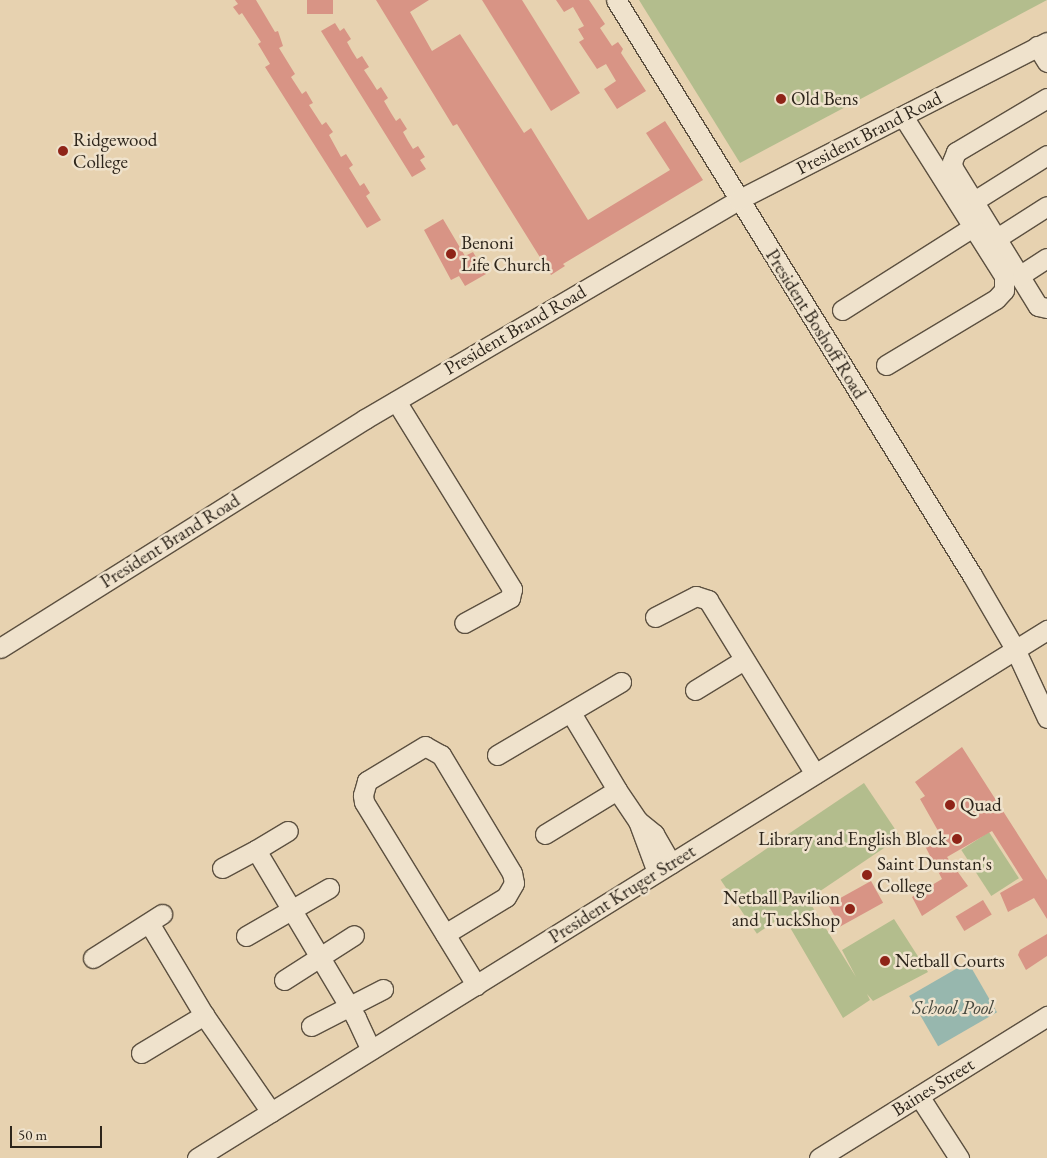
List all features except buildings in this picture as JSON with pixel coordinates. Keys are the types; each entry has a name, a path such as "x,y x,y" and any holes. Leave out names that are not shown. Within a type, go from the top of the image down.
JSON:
{"street":[{"name":"President Boshoff Road","path":"616,0 738,200 943,527 1015,649 1047,718"},
{"name":"President Brand Road","path":"0,648 396,401 738,200 902,116 1044,50"},
{"path":"1047,98 953,156 953,168 1019,276 1038,306 1047,308"},
{"path":"886,365 996,299 1004,290 1004,276 902,116"},
{"path":"974,201 1047,155"},
{"path":"997,238 1047,206"},
{"path":"842,310 973,227"},
{"path":"1019,276 1047,258"},
{"path":"396,401 512,589 510,598 464,623"},
{"path":"655,617 696,596 702,596 814,774"},
{"name":"President Kruger Street","path":"198,1158 1047,630"},
{"path":"695,690 744,660"},
{"path":"497,755 621,682"},
{"path":"571,713 617,790 638,821 664,868"},
{"path":"445,934 506,896 514,883 512,873 441,756 425,746 367,781 363,795 445,934 476,985"},
{"path":"545,834 617,790"},
{"path":"222,868 288,831"},
{"path":"256,850 349,1006 371,1050"},
{"path":"246,936 329,888"},
{"path":"94,958 156,919 204,1015 271,1112"},
{"path":"284,980 354,935"},
{"path":"311,1026 383,989"},
{"path":"140,1053 204,1015"},
{"name":"Baines Street","path":"819,1158 1047,1016"},
{"path":"919,1096 959,1158"}],"green space":[{"name":"Old Bens","path":"639,0 1047,0 740,163"},
{"path":"864,783 900,837 757,934 721,880"},
{"path":"989,832 1019,878 991,896 961,850"},
{"path":"807,898 856,977 842,950 894,919 928,972 873,1001 867,994 870,1000 843,1018 781,912"}],"water":[{"name":"School Pool","path":"968,962 997,1012 938,1046 909,996"}],"place":[{"name":"Old Bens","path":"781,99"},
{"name":"Ridgewood College","path":"63,151"},
{"name":"Benoni Life Church","path":"451,254"},
{"name":"Quad","path":"950,805"},
{"name":"Library and English Block","path":"957,839"},
{"name":"Saint Dunstan's College","path":"867,875"},
{"name":"Netball Pavilion and TuckShop","path":"850,909"},
{"name":"Netball Courts","path":"885,961"}]}
